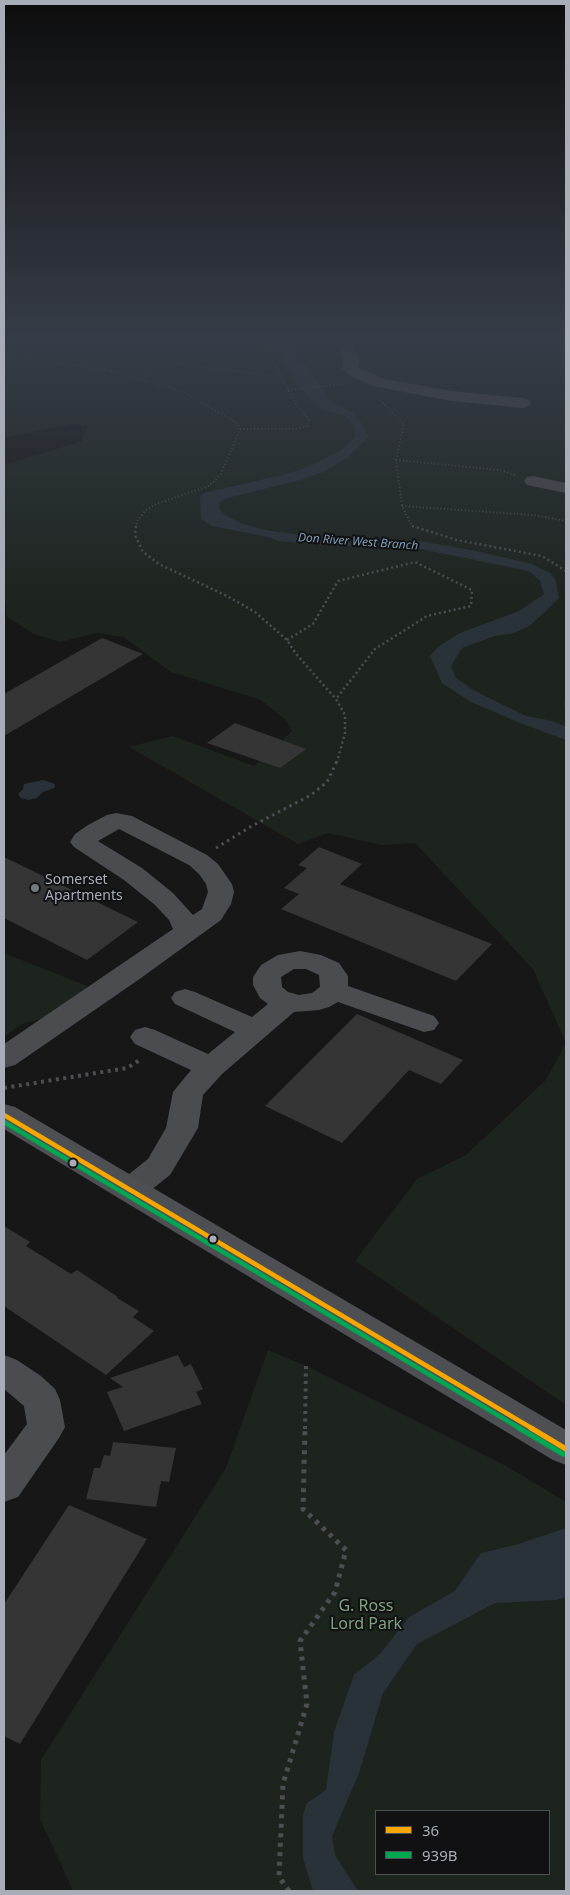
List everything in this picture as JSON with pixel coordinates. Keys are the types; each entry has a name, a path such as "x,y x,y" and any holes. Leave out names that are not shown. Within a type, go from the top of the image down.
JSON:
{"main road":[{"path":"4,1115 566,1449"}],"street":[{"path":"532,481 566,488"},
{"path":"4,1058 188,931 212,914 218,904 221,892 220,884 209,869 198,860 123,821 116,820 84,838 84,842 133,874 164,899 181,917 188,931"},
{"path":"288,961 311,961 321,964 334,976 333,990 327,996 314,1002 298,1004 278,998 270,992 267,985 267,977 271,971 288,961"},
{"path":"333,990 424,1023"},
{"path":"185,998 254,1029"},
{"path":"130,1190 159,1167 182,1128 188,1092 211,1066 288,1002"},
{"path":"153,1042 211,1066"},
{"path":"4,1370 28,1387 42,1400 46,1427 4,1485"}],"path":[{"path":"198,860 250,826 311,795 327,782 337,763 345,733 345,715 336,699 296,654 288,640 254,612 227,596 159,564 143,552 135,535 137,521 145,511 156,504 209,486 221,474 240,430 301,427"},
{"path":"403,427 396,460 402,506 412,526 457,540 542,556 566,571"},
{"path":"396,460 500,470 532,481"},
{"path":"402,506 534,515 566,521"},
{"path":"288,640 313,624 338,581 415,562 472,590 471,606 427,616 375,649 336,699"},
{"path":"4,1088 127,1068 153,1042"},
{"path":"288,1891 279,1877 284,1784 307,1704 300,1641 335,1592 346,1550 303,1509 306,1366"}],"green space":[{"path":"4,427 55,427 4,438"},
{"path":"87,427 566,427 566,1043 533,969 415,843 382,845 328,833 298,844 129,747 173,736 254,766 292,731 286,720 261,700 171,672 123,637 97,633 60,642 34,634 7,617 4,587 4,514 6,499 4,496 4,465 82,441"},
{"path":"4,953 87,986 85,1000 58,1015 22,1024 4,1037"},
{"path":"566,1043 566,1405 355,1261 417,1179 466,1155 546,1080"},
{"name":"G. Ross Lord Park","path":"268,1350 306,1366 508,1467 566,1502 566,1891 73,1891 40,1819 41,1760 226,1468"}],"water":[{"name":"Don River West Branch","path":"354,427 364,427 368,437 348,457 323,472 301,480 227,498 220,502 219,508 224,514 240,523 265,530 308,536 420,541 532,564 550,573 556,581 559,598 548,609 529,626 514,633 495,636 462,648 451,666 456,678 473,690 526,716 553,721 566,727 566,740 471,702 442,683 430,656 439,646 460,633 519,611 544,594 540,581 529,571 421,549 279,541 268,537 212,526 201,519 200,496 204,493 308,467 338,452 350,443 355,436"},
{"path":"43,780 55,784 54,788 43,792 37,798 28,800 21,798 18,794 23,789 24,784"},
{"path":"566,1528 566,1597 556,1600 495,1603 417,1644 383,1693 359,1773 332,1836 335,1855 358,1891 313,1891 303,1858 303,1815 307,1803 326,1790 334,1732 354,1675 380,1654 409,1617 455,1591 481,1553 519,1544"}],"building":[{"path":"102,638 143,654 4,736 4,694"},
{"path":"235,723 306,749 280,768 207,743"},
{"path":"319,847 362,864 340,884 492,944 456,981 281,909 299,894 284,888 307,868 298,865"},
{"name":"Somerset Apartments","path":"4,857 138,922 87,960 4,918"},
{"path":"357,1014 463,1060 441,1084 409,1070 342,1143 265,1106"},
{"path":"4,1226 30,1242 26,1246 71,1274 77,1270 139,1311 133,1317 154,1331 106,1375 4,1306"},
{"path":"178,1355 184,1367 191,1364 203,1389 196,1392 202,1404 124,1431 107,1392 123,1387 110,1378"},
{"path":"113,1442 176,1448 169,1482 161,1481 156,1507 86,1499 94,1468 100,1468 104,1455 110,1456"},
{"path":"69,1505 147,1539 20,1744 4,1736 4,1604"}],"transit line":[{"name":"36","path":"4,1115 566,1449"},
{"name":"939B","path":"4,1122 563,1454"}],"place":[{"name":"Somerset Apartments","path":"35,888"}]}
